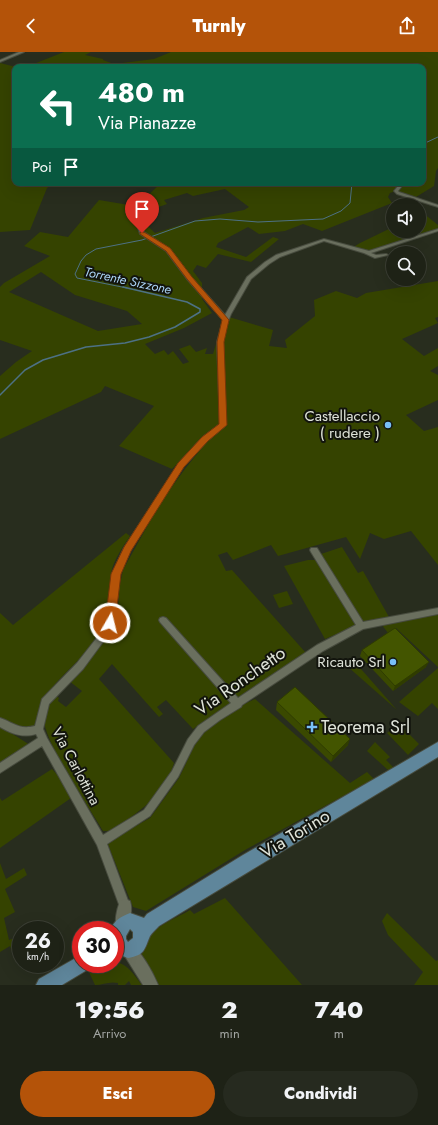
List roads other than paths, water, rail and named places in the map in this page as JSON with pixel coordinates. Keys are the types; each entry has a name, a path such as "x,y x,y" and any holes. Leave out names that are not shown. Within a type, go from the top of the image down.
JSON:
{"main road":[{"name":"Via Torino","path":"129,935 249,861 438,749"},
{"path":"45,985 72,969"}],"street":[{"path":"0,61 22,52"},
{"path":"400,186 396,191 398,193 438,206"},
{"path":"131,208 128,212 139,224 142,233 168,250 189,278 226,320"},
{"path":"366,252 438,230"},
{"name":"Via Carlottina","path":"101,842 43,740 40,729 44,702 80,666 107,631 112,610 116,574 127,550 181,465 205,439 223,425 220,342 226,320 249,278 278,256 320,241 330,241 366,252 375,257 386,255"},
{"path":"314,550 361,626"},
{"name":"Via Ronchetto","path":"101,842 147,813 176,774 192,742 201,729 217,717 320,648 361,626 438,611"},
{"path":"163,620 238,704"},
{"path":"0,722 22,733 29,733 40,729"},
{"path":"0,768 43,740"},
{"path":"101,842 125,906 129,935 139,964 151,985"}],"waterway":[{"name":"Torrente Sizzone","path":"426,143 438,137"},
{"name":"Torrente Sizzone","path":"127,288 77,278 75,274 81,261 86,255 96,249 142,240 195,221 220,219 258,222 323,219 341,211 350,203 352,186"},
{"name":"Torrente Sizzone","path":"0,395 25,370 43,360 86,347 125,343 149,337 175,327 200,312 200,309 187,302 123,287"}],"place":[{"name":"Castellaccio ( rudere )","path":"388,425"},
{"name":"Ricauto Srl","path":"393,662"},
{"name":"Teorema Srl","path":"312,727"}]}
